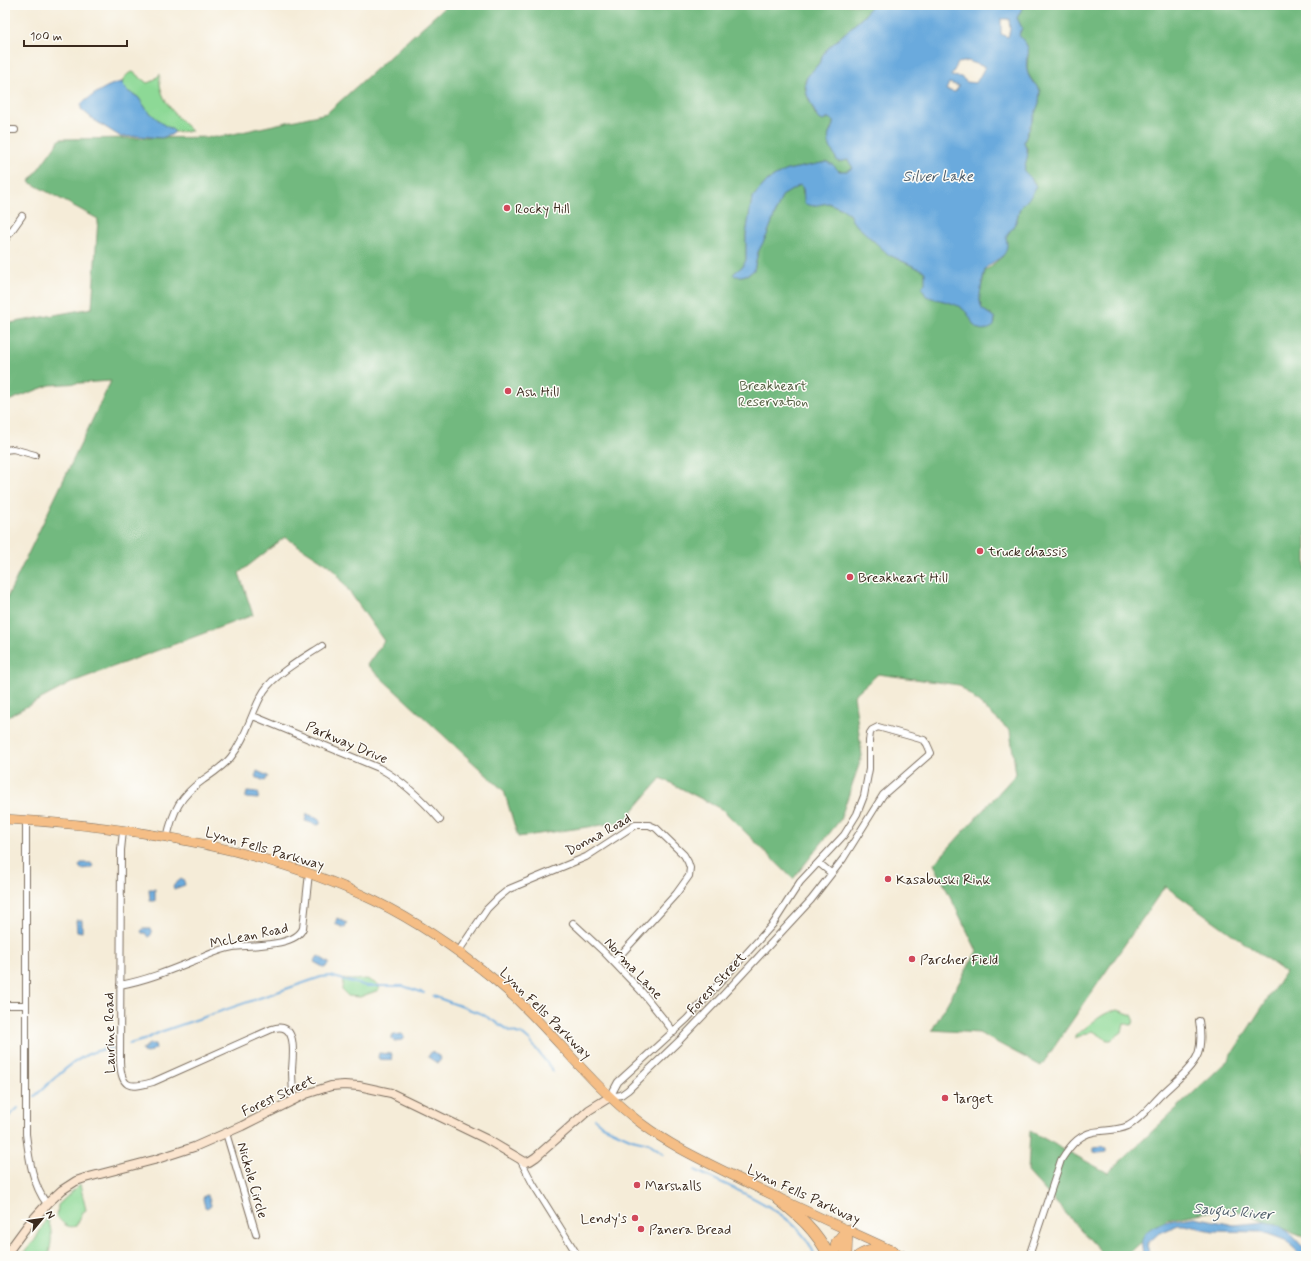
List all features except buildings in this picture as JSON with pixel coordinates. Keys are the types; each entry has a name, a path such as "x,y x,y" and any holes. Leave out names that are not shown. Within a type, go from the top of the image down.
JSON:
{"highway":[{"path":"777,1198 813,1229 829,1256"},
{"path":"834,1256 837,1242 847,1230"},
{"path":"846,1256 847,1230"},
{"path":"860,1256 876,1250 893,1251"}],"main road":[{"name":"Lynn Fells Parkway","path":"5,819 123,831 167,838 244,854 309,873 345,887 383,905 417,924 489,975 518,1001 610,1097 642,1124 668,1142 777,1198 904,1256"}],"street":[{"path":"5,130 15,130"},
{"path":"5,240 22,216"},
{"path":"5,450 13,449 35,455"},
{"path":"167,838 173,815 178,805 192,789 220,768 232,756 242,740 260,698 269,685 298,661 322,646"},
{"name":"Parkway Drive","path":"253,716 388,773 415,793 440,820"},
{"name":"Forest Street","path":"5,1256 27,1226 47,1204 66,1187 83,1179 154,1160 194,1146 226,1133 293,1100 320,1089 338,1085 359,1086 383,1090 399,1096 486,1139 521,1161 527,1162 591,1108 610,1097 621,1095 628,1090 723,996 811,900 843,859 883,795 930,753 924,740 878,727 872,730 869,741 869,769 865,791 857,814 844,835 800,882 774,924 687,1019 618,1082 610,1097"},
{"path":"861,805 872,812"},
{"path":"26,820 26,1134 29,1157 35,1180 40,1194 47,1204"},
{"name":"Donna Road","path":"458,952 487,909 509,889 586,857 635,825 649,825 656,828 684,855 690,868 689,876 676,894 614,962"},
{"name":"Laurine Road","path":"123,831 121,850 120,985 120,1066 122,1079 126,1083 136,1086 153,1082 272,1029 280,1028 286,1030 290,1034 293,1044 293,1100"},
{"path":"819,863 831,873"},
{"name":"McLean Road","path":"120,985 151,977 224,949 282,942 295,938 303,928 309,873"},
{"name":"Norma Lane","path":"573,923 614,962 641,991 674,1032"},
{"path":"5,1005 26,1005"},
{"path":"1029,1256 1061,1160 1070,1146 1085,1134 1121,1129 1137,1119 1188,1068 1197,1056 1200,1028 1199,1021"},
{"name":"Nickole Circle","path":"226,1133 256,1234"},
{"path":"521,1161 533,1184 578,1256"}],"green space":[{"name":"Breakheart Reservation","path":"447,5 871,5 864,16 838,39 822,56 821,61 805,80 807,95 816,116 826,119 829,117 833,121 828,137 831,148 838,162 848,160 853,168 847,171 839,171 827,162 787,170 768,180 752,198 746,235 746,260 743,266 733,274 742,276 749,274 754,270 758,252 767,235 782,196 800,185 802,186 803,195 812,205 828,203 843,209 849,214 853,222 889,255 924,271 936,298 961,307 968,313 978,329 995,323 993,316 982,309 979,297 985,271 1003,256 1007,241 1006,237 1016,222 1020,208 1035,183 1024,171 1028,151 1024,142 1039,103 1040,90 1031,79 1028,72 1028,49 1026,43 1019,35 1022,28 1017,18 1024,5 1306,5 1306,1237 1228,1208 1166,1220 1126,1256 1105,1256 1028,1172 1030,1131 1108,1173 1228,1060 1285,972 1165,886 1041,1066 979,1033 932,1030 977,951 934,864 1016,774 1010,731 959,685 878,674 854,695 862,756 840,820 793,879 723,810 661,778 623,822 518,837 504,791 367,665 384,641 333,568 285,537 239,573 253,615 75,681 5,718 5,602 111,381 50,385 5,402 5,324 92,308 98,219 29,182 60,139 220,137 327,113"},
{"path":"133,72 147,83 153,81 160,74 161,91 165,99 174,113 192,131 175,132 164,125 147,110 138,97 124,87 122,82 123,80 128,74"},
{"path":"343,978 350,980 367,979 379,985 379,990 360,997 348,996 342,990"},
{"path":"1118,1010 1132,1015 1134,1019 1133,1024 1130,1025 1124,1023 1122,1032 1111,1040 1107,1040 1093,1031 1075,1038 1075,1035 1101,1016"},
{"path":"80,1184 86,1210 83,1212 76,1226 70,1227 65,1225 57,1217 58,1205"},
{"path":"47,1218 51,1237 48,1256 21,1256 35,1240"}],"water":[{"name":"Silver Lake","path":"871,5 1024,5 1017,18 1022,28 1019,35 1027,45 1027,69 1029,76 1040,90 1039,103 1024,142 1028,154 1024,171 1036,186 1031,196 1020,208 1016,222 1006,237 1007,249 1005,253 990,264 985,270 981,286 980,299 982,309 995,318 994,326 989,329 983,330 976,328 966,312 960,307 926,296 922,288 925,283 924,271 889,255 853,222 849,214 843,209 828,203 812,206 805,204 803,189 800,185 782,196 767,235 758,252 754,270 749,274 742,276 735,276 733,274 743,266 746,260 746,235 752,198 768,180 787,170 827,162 839,171 847,171 853,168 848,160 838,162 831,148 828,137 833,126 833,121 829,118 823,121 818,119 807,95 805,83 807,77 821,61 826,50 864,16","holes":["1001,19 1009,19 1010,30 1008,37 1001,34","968,61 985,67 976,83 967,82 961,77 951,76 958,63","949,83 959,86 955,92 946,90"]},
{"path":"122,82 124,87 129,92 138,97 147,110 164,125 175,132 161,138 139,136 121,137 94,120 81,109 81,104 95,94 106,87"},
{"path":"257,771 268,776 265,781 255,777"},
{"path":"247,792 259,793 258,799 246,798"},
{"path":"307,814 320,819 320,824 318,825 305,821"},
{"path":"81,863 91,863 93,866 90,868 81,869 79,866"},
{"path":"181,879 184,881 185,885 174,889 173,886"},
{"path":"149,889 155,889 155,901 150,901"},
{"path":"337,918 347,923 345,928 335,924"},
{"path":"76,920 82,920 82,932 77,931"},
{"path":"143,929 150,929 152,932 151,935 148,937 145,933 142,933 141,931"},
{"path":"318,956 329,963 325,968 314,962"},
{"path":"402,1034 405,1037 403,1040 394,1041 392,1039 392,1036 394,1035"},
{"path":"149,1044 155,1044 156,1048 147,1053 143,1052 142,1050"},
{"path":"432,1051 441,1058 437,1063 428,1057"},
{"path":"379,1053 392,1054 391,1060 379,1059"},
{"path":"1101,1146 1106,1148 1106,1152 1094,1152 1094,1147"},
{"path":"207,1195 211,1205 207,1208 205,1207 203,1199 204,1196"},
{"path":"1195,1217 1234,1225 1264,1222 1277,1224 1290,1233 1302,1246 1306,1247 1306,1255 1299,1253 1285,1240 1263,1232 1213,1231 1178,1225 1158,1234 1147,1245 1150,1256 1143,1256 1142,1240 1145,1233 1151,1228 1173,1220"}],"waterway":[{"path":"129,1044 321,977 330,976 366,986 403,986 424,993"},
{"path":"433,996 482,1014 510,1031 523,1035 530,1041 553,1071"},
{"path":"35,1096 62,1072 84,1056 93,1052 112,1048"},
{"path":"5,1120 18,1108"},
{"path":"595,1119 603,1126 632,1139 649,1143 664,1154"},
{"path":"695,1170 746,1194 780,1214 795,1226 807,1240 815,1256"}],"place":[{"name":"Rocky Hill","path":"507,208"},
{"name":"Ash Hill","path":"508,391"},
{"name":"truck chassis","path":"980,551"},
{"name":"Breakheart Hill","path":"850,577"},
{"name":"Kasabuski Rink","path":"888,879"},
{"name":"Parcher Field","path":"912,959"},
{"name":"Target","path":"945,1098"},
{"name":"Marshalls","path":"637,1185"},
{"name":"Lendy's","path":"635,1218"},
{"name":"Panera Bread","path":"641,1229"}],"water label":[{"name":"Saugus River","path":"1233,1211"}]}
